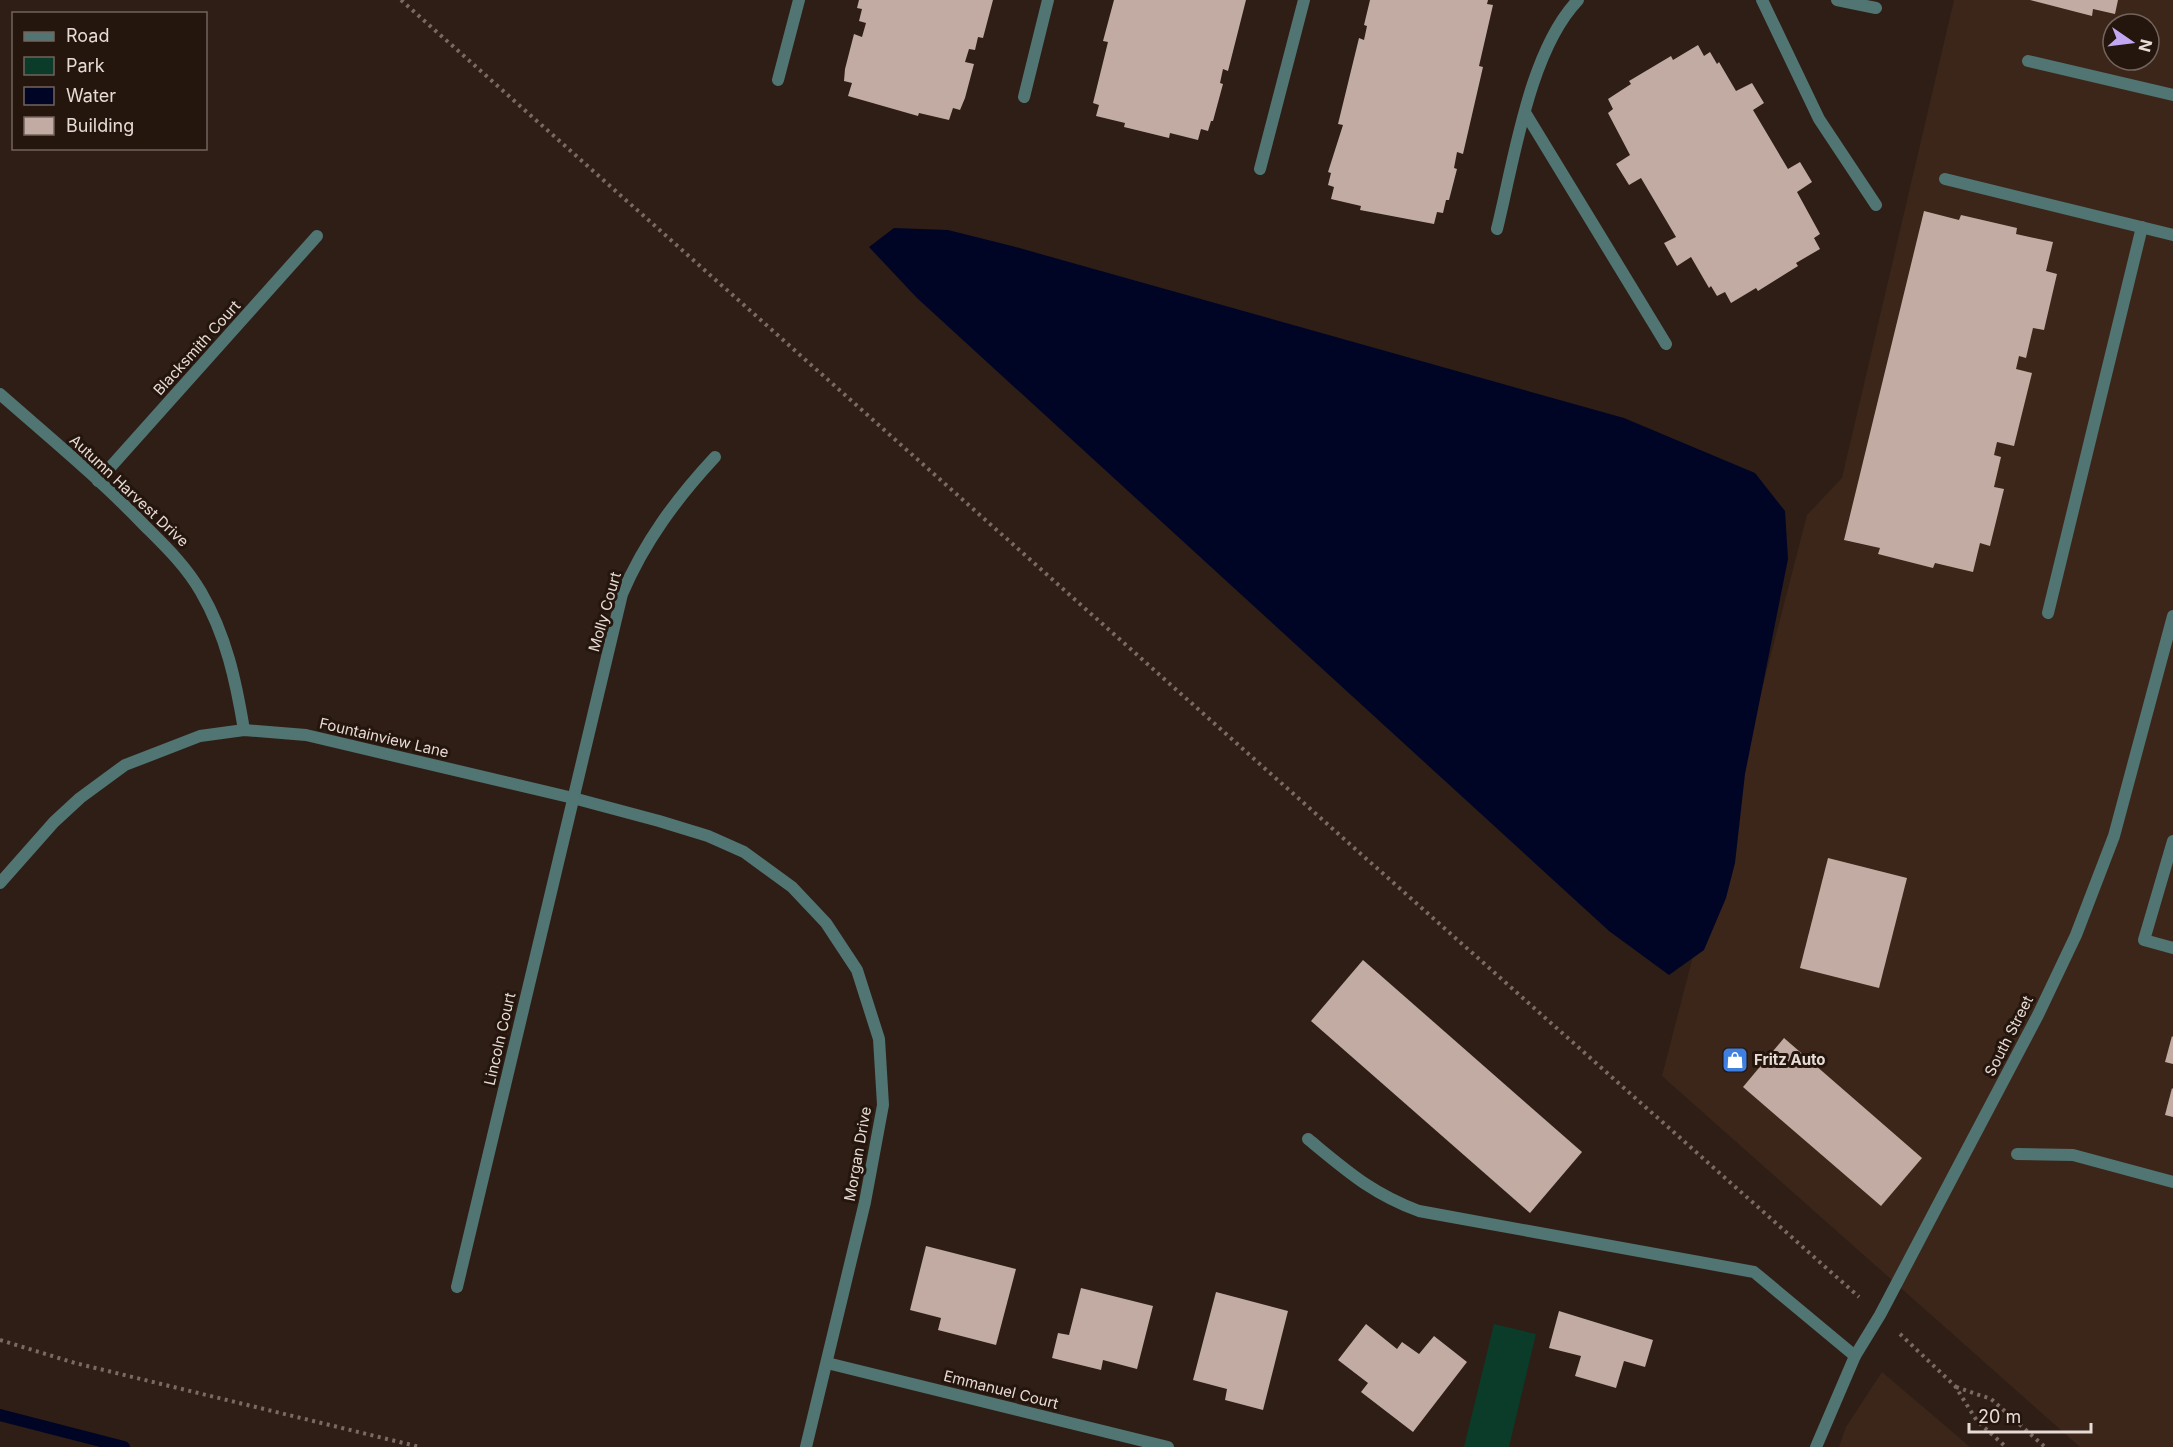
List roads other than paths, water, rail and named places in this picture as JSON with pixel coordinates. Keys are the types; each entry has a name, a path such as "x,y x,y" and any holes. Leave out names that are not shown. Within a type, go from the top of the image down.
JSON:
{"street":[{"path":"778,80 799,0"},
{"path":"1024,97 1048,0"},
{"path":"1260,169 1304,0"},
{"path":"1497,229 1536,72 1566,12 1578,0"},
{"path":"1762,0 1819,119 1876,205"},
{"path":"1837,0 1876,8"},
{"path":"2028,62 2173,95"},
{"path":"1526,114 1666,344"},
{"path":"1945,179 2173,235"},
{"path":"2048,613 2142,227"},
{"name":"Blacksmith Court","path":"98,481 317,236"},
{"name":"Autumn Harvest Drive","path":"0,394 98,481 182,563 201,592 228,652 237,684 244,730"},
{"name":"Molly Court","path":"573,798 622,594 644,547 660,523 679,496 715,457"},
{"name":"South Street","path":"1816,1447 1855,1356 1880,1315 2038,1015 2076,935 2114,836 2173,616"},
{"name":"Fountainview Lane","path":"0,883 54,822 80,798 124,765 200,736 244,730 306,735 573,798 708,836 744,852 792,886"},
{"name":"Lincoln Court","path":"457,1287 573,798"},
{"path":"2173,841 2144,940 2173,948"},
{"name":"Morgan Drive","path":"792,886 826,923 857,970 879,1039 883,1105 865,1202 806,1447"},
{"path":"1308,1139 1369,1188 1388,1200 1419,1211 1754,1272 1855,1356"},
{"path":"2017,1154 2073,1155 2173,1182"},
{"name":"Emmanuel Court","path":"827,1363 1168,1447"}],"water":[{"path":"894,228 948,230 1012,246 1624,418 1755,473 1785,511 1788,559 1745,774 1735,863 1726,898 1704,950 1669,975 1609,931 917,298 869,247"}],"waterway":[{"path":"0,1415 124,1447"}],"place":[{"name":"Fritz Auto","path":"1735,1060"}]}
